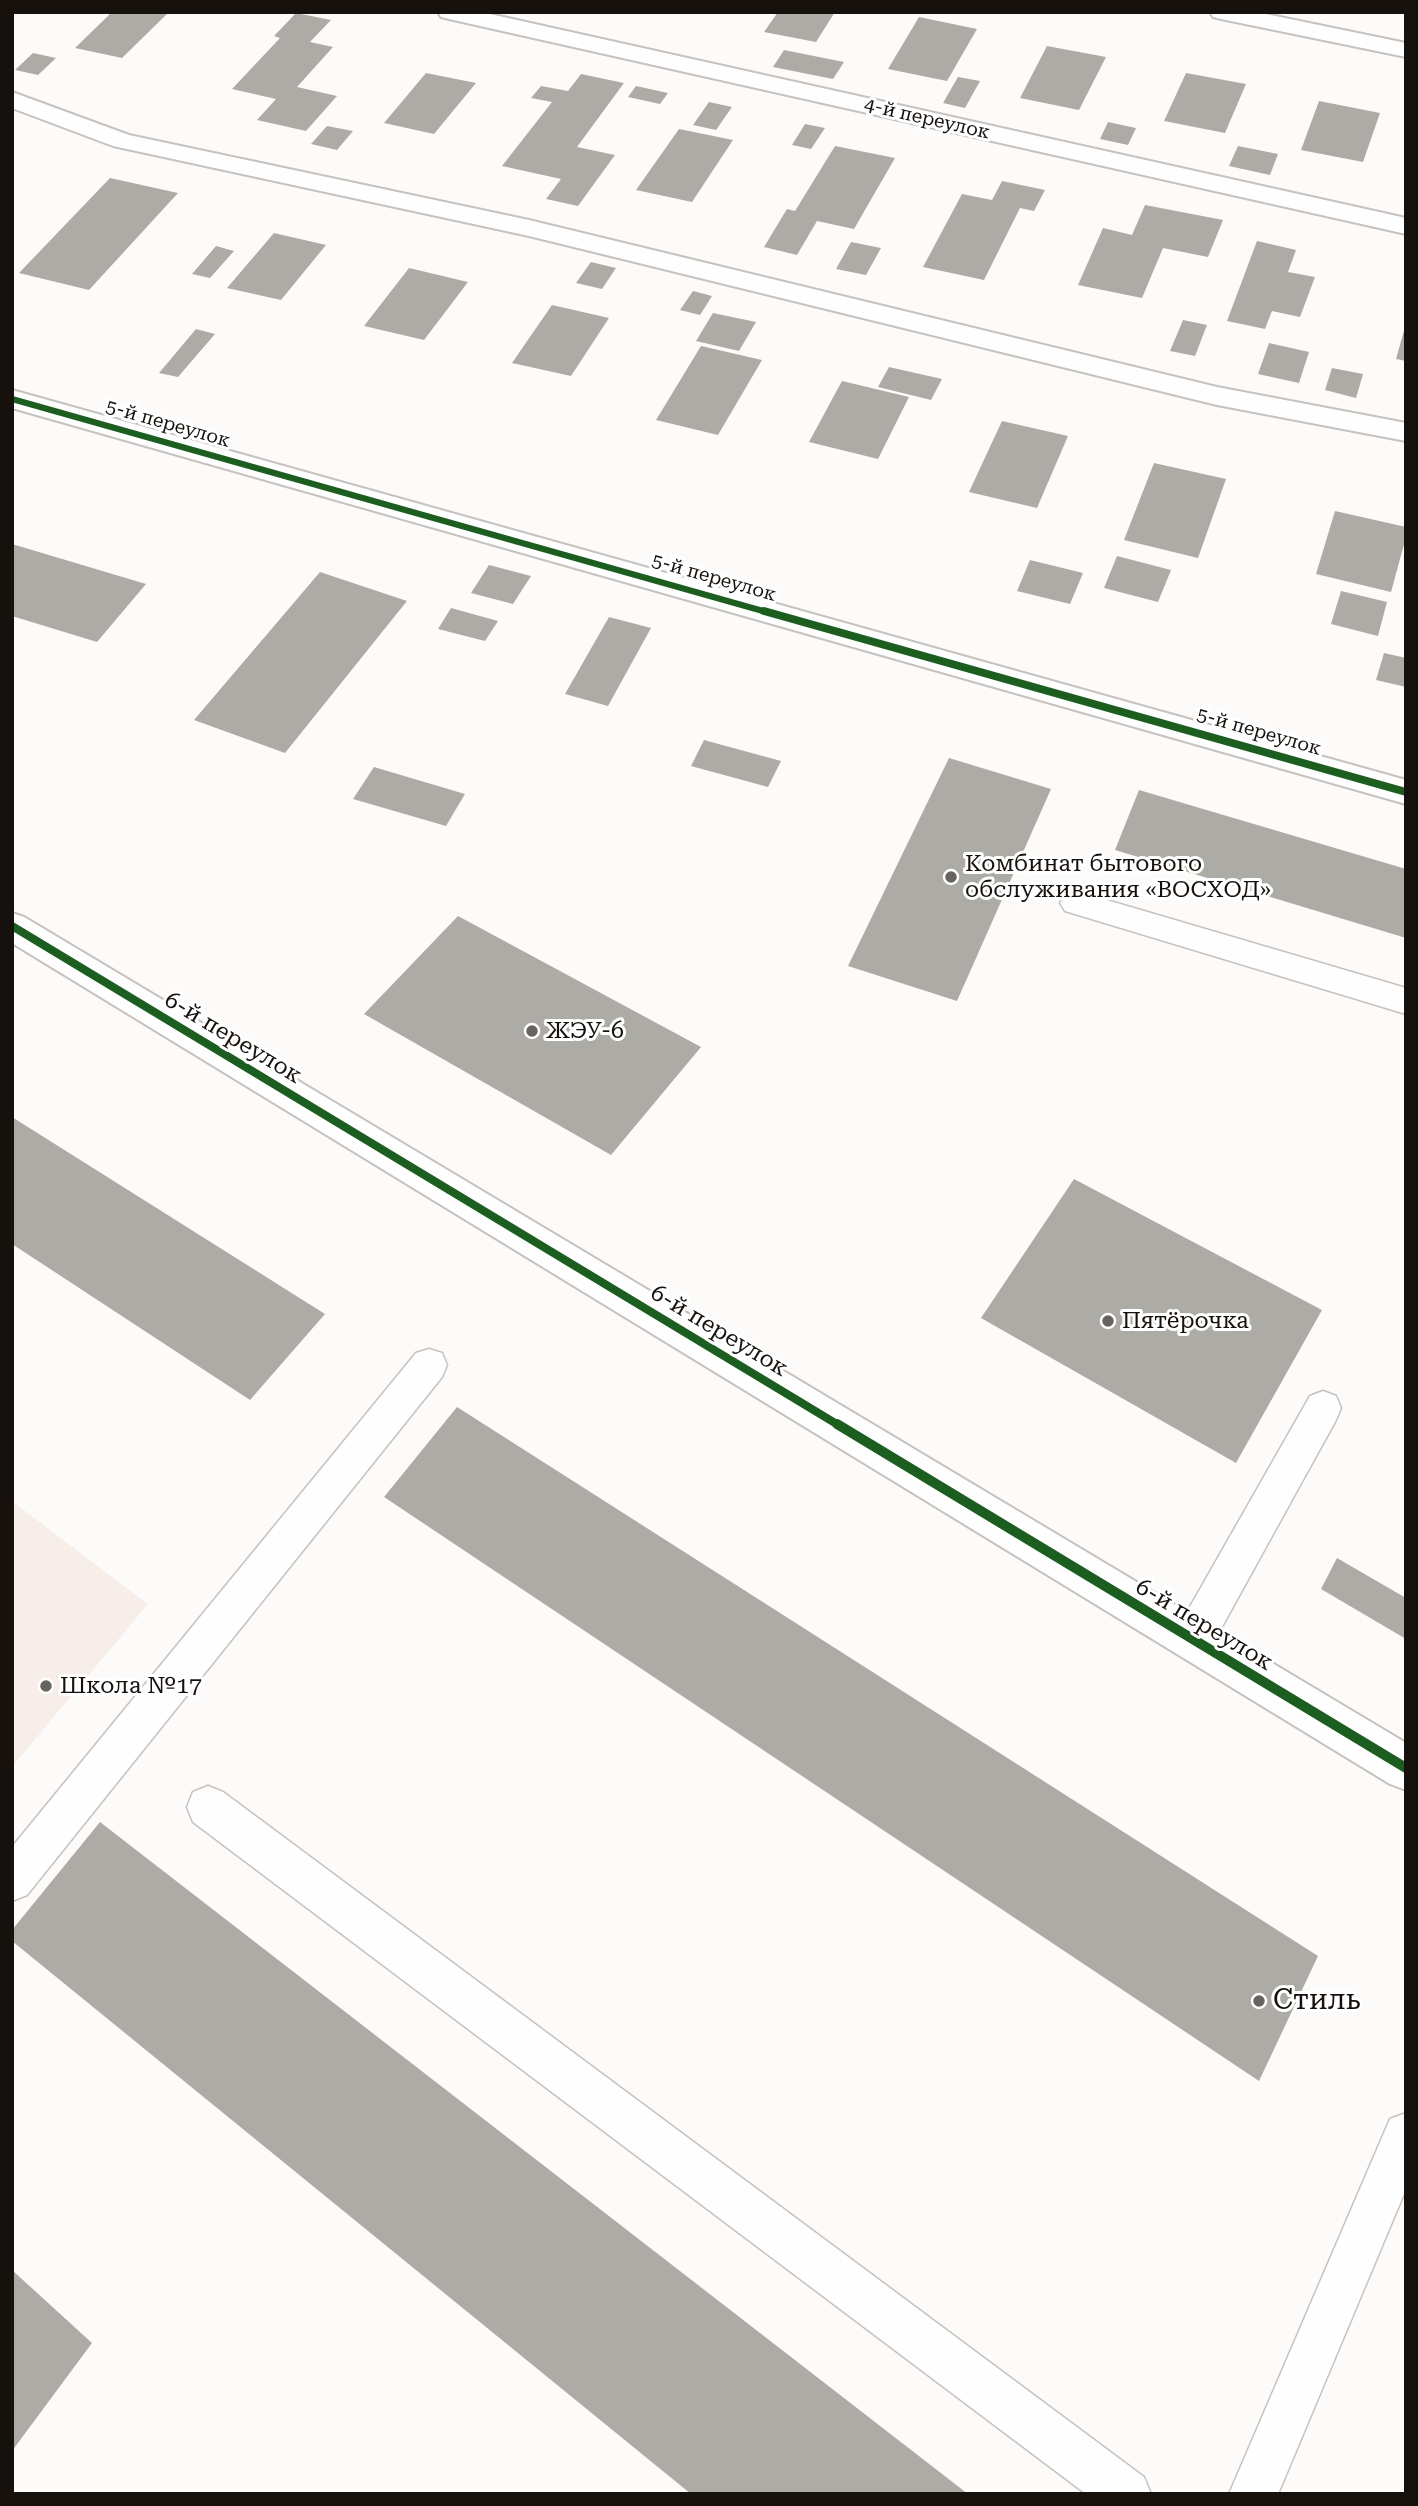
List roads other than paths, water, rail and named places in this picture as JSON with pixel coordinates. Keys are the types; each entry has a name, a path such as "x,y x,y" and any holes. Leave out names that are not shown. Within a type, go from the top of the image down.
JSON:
{"street":[{"name":"4-й переулок","path":"449,12 1406,226"},
{"path":"1221,12 1406,50"},
{"path":"12,99 122,141 529,228 1216,396 1406,432"},
{"name":"5-й переулок","path":"12,398 1406,792"},
{"name":"6-й переулок","path":"12,926 1406,1768"}],"lane":[{"path":"1076,903 1406,1001"},
{"path":"12,1880 429,1365"},
{"path":"1193,1640 1323,1408"},
{"path":"208,1807 1127,2494"},
{"path":"1253,2494 1406,2135"}],"place":[{"name":"Комбинат бытового обслуживания «ВОСХОД»","path":"951,877"},
{"name":"ЖЭУ-6","path":"532,1031"},
{"name":"Пятёрочка","path":"1108,1321"},
{"name":"Школа №17","path":"46,1686"},
{"name":"Стиль","path":"1259,2001"}]}
